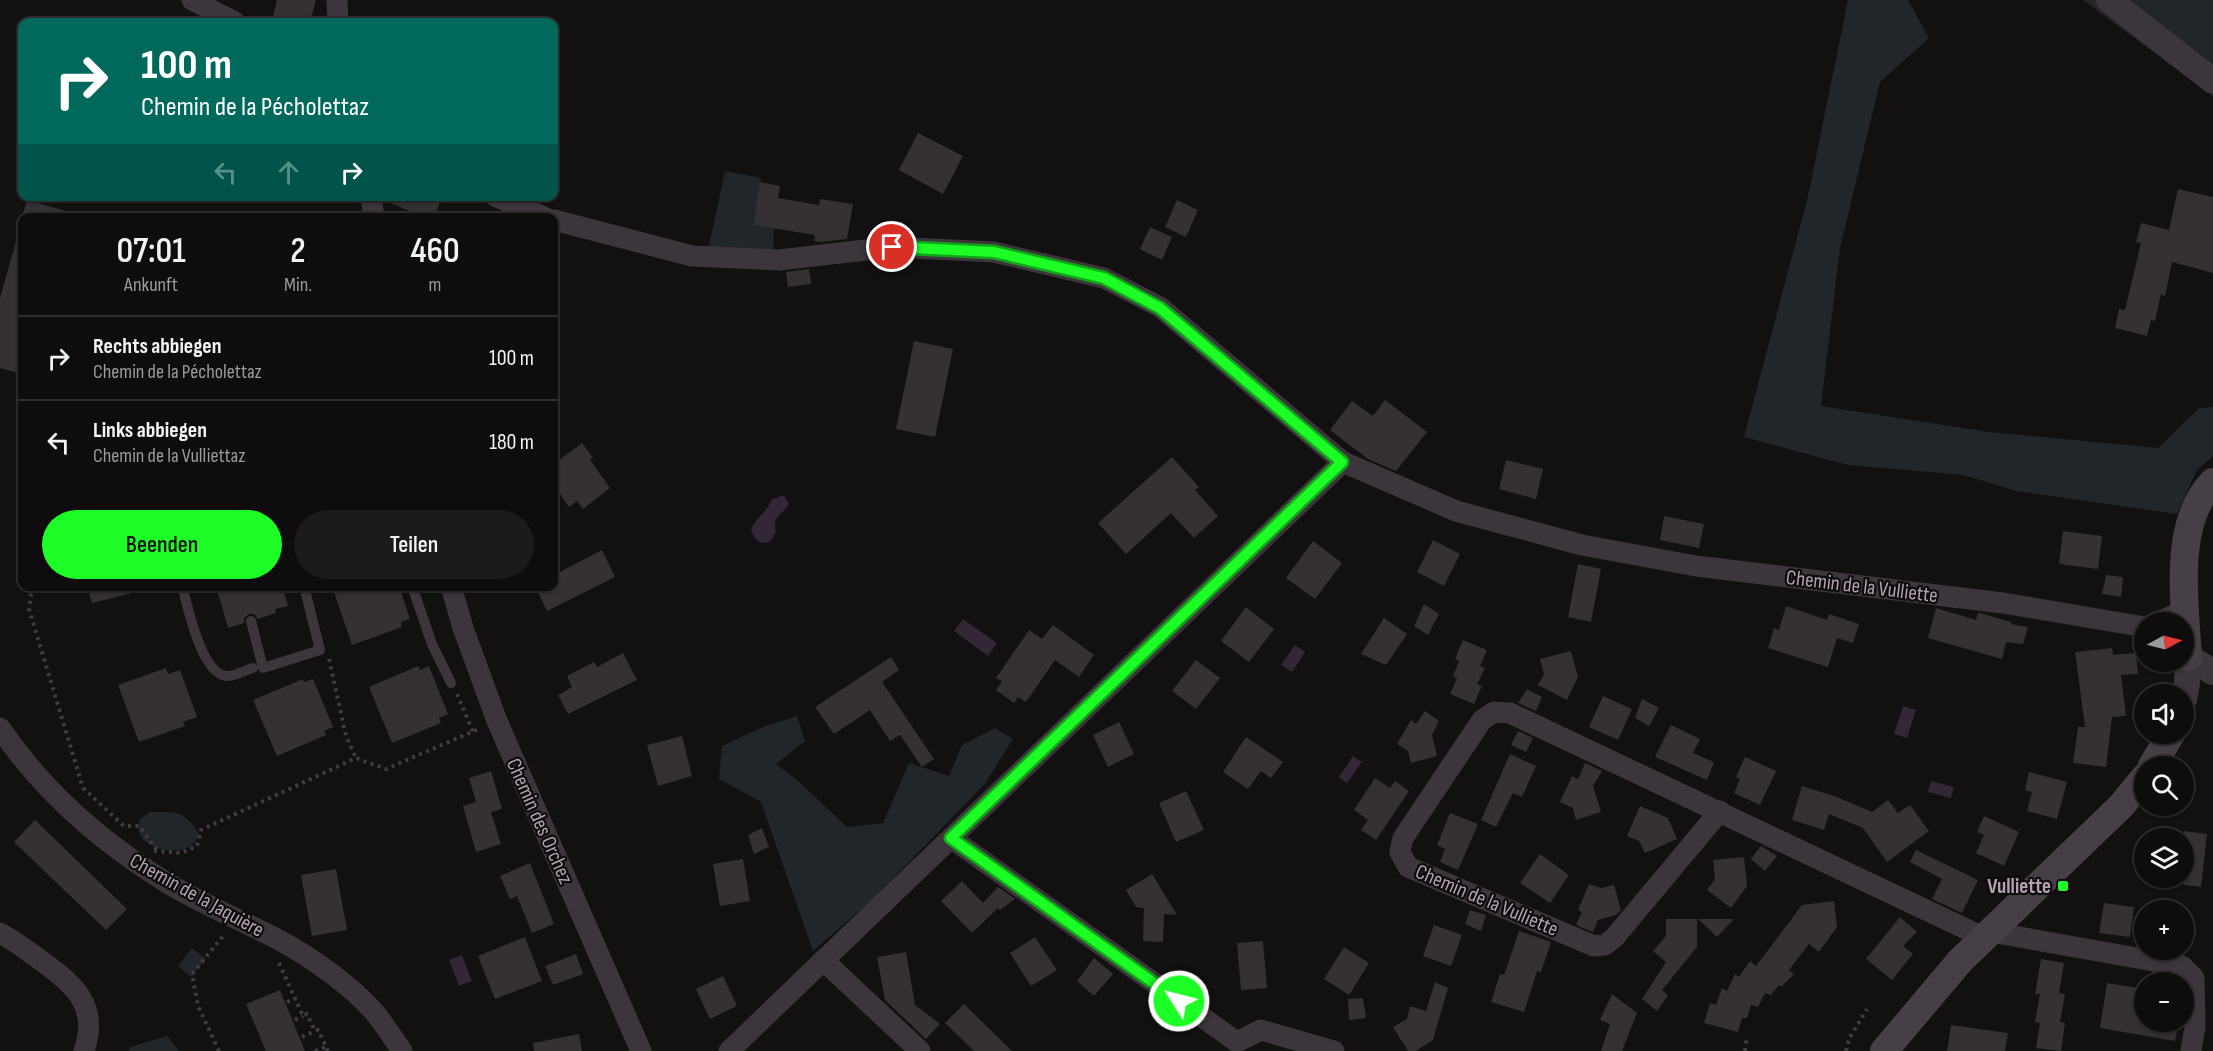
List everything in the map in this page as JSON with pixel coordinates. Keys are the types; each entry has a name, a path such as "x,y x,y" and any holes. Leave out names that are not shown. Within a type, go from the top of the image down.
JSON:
{"main road":[{"path":"2185,612 2183,587 2187,538 2199,501 2213,482"},
{"path":"1884,1051 1954,968 2121,806 2134,790"}],"street":[{"path":"192,0 227,18"},
{"path":"337,0 338,18"},
{"path":"2109,0 2213,81"},
{"path":"507,201 534,213"},
{"name":"Chemin de la Vulliette","path":"558,221 692,256 779,260 892,247 994,252 1104,278 1160,308 1342,462 1456,511 1582,545 1696,566 2003,603 2134,625"},
{"path":"729,1051 1342,462"},
{"name":"Chemin des Orchez","path":"452,591 462,628 497,721 640,1051"},
{"path":"2179,612 2185,609"},
{"path":"2194,661 2213,672"},
{"name":"Chemin de la Vulliette","path":"1720,811 1614,938 1605,945 1594,946 1408,867 1400,852 1402,838 1482,720 1494,712 1510,714 1720,811 1988,935 2182,966 2194,978 2195,1027 2191,1051"},
{"name":"Chemin de la Jaquière","path":"0,728 24,762 106,841 172,885 281,941 332,973 376,1014 402,1051"},
{"path":"951,838 1237,1042 1261,1030 1334,1051"},
{"path":"0,933 77,989 83,999 88,1017 88,1036 84,1051"},
{"path":"824,960 920,1051"}],"lane":[{"path":"183,591 193,626 208,664 216,672 227,676 252,668"},
{"path":"251,621 263,668 320,650 305,591"},
{"path":"414,591 432,644 451,683"}],"path":[{"path":"31,591 29,609 83,788 124,826 139,826 157,850"},
{"path":"320,650 329,658 346,736 356,758"},
{"path":"451,683 473,732"},
{"path":"130,859 157,850 181,853 197,846 201,830 356,758 386,769 489,725"},
{"path":"219,1051 198,1006 192,974 227,932 224,931 225,913"},
{"path":"270,957 279,962 303,1016"},
{"path":"287,1002 295,999"},
{"path":"1846,1051 1867,1009"},
{"path":"295,1020 306,1014 315,1031 318,1030 327,1049 315,1051"},
{"path":"302,1037 315,1031"},
{"path":"1745,1051 1747,1036"}],"shaded area":[{"path":"1848,0 1908,0 1929,38 1880,82 1840,248 1821,406 1989,432 2158,448 2199,408 2213,407 2213,456 2197,470 2177,514 2016,491 1964,475 1848,465 1744,437 1808,196"},
{"path":"2083,0 2213,0 2213,96"},
{"path":"725,171 761,178 753,225 774,228 773,253 708,251"},
{"path":"784,495 789,504 775,522 776,532 770,542 762,543 756,540 751,530 755,522 771,500"},
{"path":"963,619 997,643 988,656 954,631"},
{"path":"1295,645 1305,652 1292,672 1281,665"},
{"path":"1903,706 1916,710 1907,738 1894,734"},
{"path":"797,716 805,741 776,764 796,779 847,827 883,823 909,763 949,776 962,745 995,728 1013,739 984,785 874,898 813,951 761,802 719,779 722,746 765,726"},
{"path":"1353,756 1362,762 1347,783 1339,777"},
{"path":"1931,781 1954,787 1951,798 1928,792"},
{"path":"150,812 184,816 199,834 195,842 183,850 175,851 160,849 147,842 140,834 139,820"},
{"path":"192,948 206,959 191,977 178,966"},
{"path":"462,955 472,981 459,986 449,960"},
{"path":"167,1036 179,1051 129,1051 130,1047"}],"building":[{"path":"277,0 316,0 311,18 273,17"},
{"path":"918,133 963,156 943,194 899,170"},
{"path":"760,182 780,186 778,198 819,205 820,199 853,204 847,239 820,242 814,241 815,235 753,225"},
{"path":"2178,189 2213,197 2213,273 2172,262 2165,296 2161,294 2155,321 2151,320 2147,336 2115,328 2119,309 2125,310 2141,243 2136,242 2141,223 2169,230"},
{"path":"1177,200 1198,210 1186,237 1165,227"},
{"path":"27,201 31,201 73,213 23,213"},
{"path":"385,201 440,201 436,213 415,213"},
{"path":"1150,227 1172,237 1162,260 1140,249"},
{"path":"18,234 18,373 0,368 0,298"},
{"path":"809,269 811,284 788,287 786,272"},
{"path":"914,341 953,349 935,437 896,429"},
{"path":"1385,400 1427,432 1396,471 1368,459 1330,430 1352,401 1373,416"},
{"path":"582,443 593,458 590,460 610,488 583,509 577,501 569,507 558,491 558,461"},
{"path":"1172,457 1199,487 1195,490 1218,516 1194,538 1171,513 1126,554 1098,523"},
{"path":"1506,460 1543,469 1536,499 1499,489"},
{"path":"1664,516 1704,524 1699,548 1660,540"},
{"path":"2063,531 2102,536 2098,569 2059,564"},
{"path":"1433,540 1460,554 1444,586 1417,572"},
{"path":"1313,541 1342,563 1315,599 1286,578"},
{"path":"602,550 615,577 547,611 537,591 558,591 558,573"},
{"path":"1578,564 1601,569 1591,622 1568,617"},
{"path":"2106,575 2123,577 2121,597 2102,594"},
{"path":"88,591 136,591 136,592 92,603"},
{"path":"217,591 284,591 288,606 275,609 276,613 258,619 254,614 249,614 244,618 244,623 228,628"},
{"path":"334,591 401,591 410,619 401,622 402,627 352,645"},
{"path":"1424,604 1439,614 1428,635 1414,626"},
{"path":"1786,606 1827,620 1829,614 1859,624 1853,643 1837,638 1828,667 1768,648 1774,628 1779,630"},
{"path":"1246,607 1274,629 1249,662 1221,641"},
{"path":"1936,608 1976,620 1980,613 2011,622 2011,624 2028,627 2023,644 2006,642 2002,659 1928,638"},
{"path":"1384,618 1407,634 1386,665 1361,654"},
{"path":"1053,625 1094,655 1079,677 1055,660 1026,702 1018,697 1014,703 996,690 1002,681 996,678 1029,630 1042,639"},
{"path":"1463,640 1487,650 1480,666 1485,668 1477,684 1482,686 1474,704 1450,694 1457,678 1453,676 1459,661 1455,659"},
{"path":"2112,648 2113,655 2134,653 2134,672 2138,674 2121,675 2126,716 2112,717 2106,767 2073,763 2078,727 2085,727 2075,652"},
{"path":"1571,651 1578,677 1567,700 1538,685 1544,674 1540,659"},
{"path":"623,653 637,680 568,714 558,695 572,687 567,676 594,662 597,667"},
{"path":"891,657 899,670 882,682 934,759 922,767 900,735 890,741 870,710 834,734 815,707"},
{"path":"1196,660 1220,678 1196,709 1172,691"},
{"path":"418,666 420,670 429,666 448,714 439,718 441,723 392,743 369,687"},
{"path":"166,668 168,674 180,670 197,717 183,722 185,726 139,742 118,685"},
{"path":"303,679 304,682 313,679 333,727 324,731 326,735 277,756 253,700"},
{"path":"1527,689 1542,697 1536,711 1518,703"},
{"path":"1603,696 1632,709 1618,740 1589,727"},
{"path":"1642,699 1659,708 1649,726 1635,718"},
{"path":"1425,711 1439,721 1432,735 1437,756 1411,763 1408,751 1397,744 1411,720 1416,724"},
{"path":"1119,722 1134,754 1108,767 1093,735"},
{"path":"1671,725 1700,739 1693,753 1714,762 1707,780 1655,757"},
{"path":"1518,731 1533,738 1526,752 1511,745"},
{"path":"682,736 692,776 658,786 647,745"},
{"path":"1246,737 1283,762 1271,778 1261,771 1248,789 1223,772"},
{"path":"1510,754 1536,766 1522,797 1513,793 1496,827 1481,820"},
{"path":"1745,757 1776,771 1760,805 1734,793 1740,779 1736,777"},
{"path":"1585,763 1602,771 1593,786 1601,812 1576,820 1573,808 1560,802 1572,776 1578,779"},
{"path":"491,771 502,809 491,812 501,844 476,852 463,806 476,802 469,778"},
{"path":"2029,772 2067,782 2057,819 2027,811 2032,792 2025,790"},
{"path":"1375,778 1390,788 1395,781 1409,791 1376,840 1361,830 1368,820 1354,810"},
{"path":"1802,786 1837,797 1872,812 1888,800 1898,813 1910,805 1929,831 1887,862 1863,828 1829,814 1824,830 1792,820"},
{"path":"1186,791 1204,830 1176,842 1159,803"},
{"path":"1640,806 1668,818 1677,839 1645,853 1639,841 1627,836"},
{"path":"1450,813 1478,824 1458,870 1440,862 1445,849 1437,845"},
{"path":"1984,816 2019,832 2004,866 1976,853 1984,835 1977,832"},
{"path":"35,820 127,909 106,930 14,842"},
{"path":"762,828 769,847 754,854 748,835"},
{"path":"2194,832 2207,834 2201,887 2194,886"},
{"path":"1761,846 1777,856 1765,871 1751,859"},
{"path":"1916,850 1978,880 1962,913 1932,899 1942,879 1910,862"},
{"path":"1540,854 1569,875 1550,903 1520,883"},
{"path":"1744,857 1747,886 1731,908 1707,890 1715,879 1713,860"},
{"path":"743,859 750,901 720,906 713,864"},
{"path":"530,863 554,924 532,933 517,896 510,899 500,876"},
{"path":"336,869 347,930 312,936 301,875"},
{"path":"1152,874 1177,915 1164,914 1163,942 1143,941 1144,908 1136,907 1126,890"},
{"path":"962,881 983,903 998,887 1015,899 1000,910 998,908 972,933 941,901"},
{"path":"1589,884 1601,888 1614,885 1621,910 1616,915 1598,920 1593,932 1576,925 1582,912 1578,910"},
{"path":"1834,901 1837,927 1819,952 1809,944 1789,970 1794,974 1782,986 1779,985 1771,995 1765,993 1758,1007 1751,1005 1747,1018 1742,1018 1738,1032 1704,1023 1710,1003 1716,1005 1722,988 1727,991 1735,974 1739,977 1750,961 1756,966 1802,905"},
{"path":"2104,903 2134,907 2130,937 2099,933"},
{"path":"1470,910 1486,915 1481,931 1465,924"},
{"path":"1900,917 1917,932 1903,946 1913,954 1892,980 1866,959"},
{"path":"1666,919 1697,919 1697,947 1662,990 1668,995 1657,1011 1642,999 1666,962 1653,951 1666,936"},
{"path":"1698,919 1734,919 1717,937"},
{"path":"1434,925 1462,935 1451,966 1423,956"},
{"path":"1519,931 1551,942 1541,972 1537,971 1524,1012 1491,1002 1500,974 1504,975"},
{"path":"525,937 542,981 495,999 478,956"},
{"path":"1035,937 1057,970 1031,986 1010,953"},
{"path":"1263,941 1267,988 1241,990 1237,943"},
{"path":"1344,947 1369,963 1349,995 1324,979"},
{"path":"906,952 915,1005 940,1024 926,1039 885,1000 877,957"},
{"path":"576,954 583,974 553,985 545,966"},
{"path":"1094,958 1113,974 1094,996 1077,981"},
{"path":"2041,959 2064,963 2059,993 2065,994 2060,1022 2065,1023 2061,1051 2036,1048 2040,1023 2035,1022 2040,994 2035,994"},
{"path":"723,976 737,1006 710,1019 696,989"},
{"path":"1435,982 1448,988 1433,1040 1416,1051 1408,1051 1393,1027 1407,1019 1410,1006 1426,1011"},
{"path":"2107,983 2134,987 2134,1032 2177,1032 2175,1041 2100,1028"},
{"path":"280,990 305,1051 266,1051 246,1004"},
{"path":"1612,994 1637,1013 1622,1051 1601,1051 1610,1024 1600,1020"},
{"path":"1363,998 1366,1018 1349,1020 1348,999"},
{"path":"964,1004 1012,1051 974,1051 945,1023"},
{"path":"1951,1025 2008,1033 2005,1051 1947,1051"},
{"path":"579,1034 582,1051 534,1051 533,1043"}],"place":[{"name":"Vulliette","path":"2063,886"}],"route":[{"path":"892,247 994,252 1104,278 1160,308 1342,462 951,838 1179,1001"}]}
